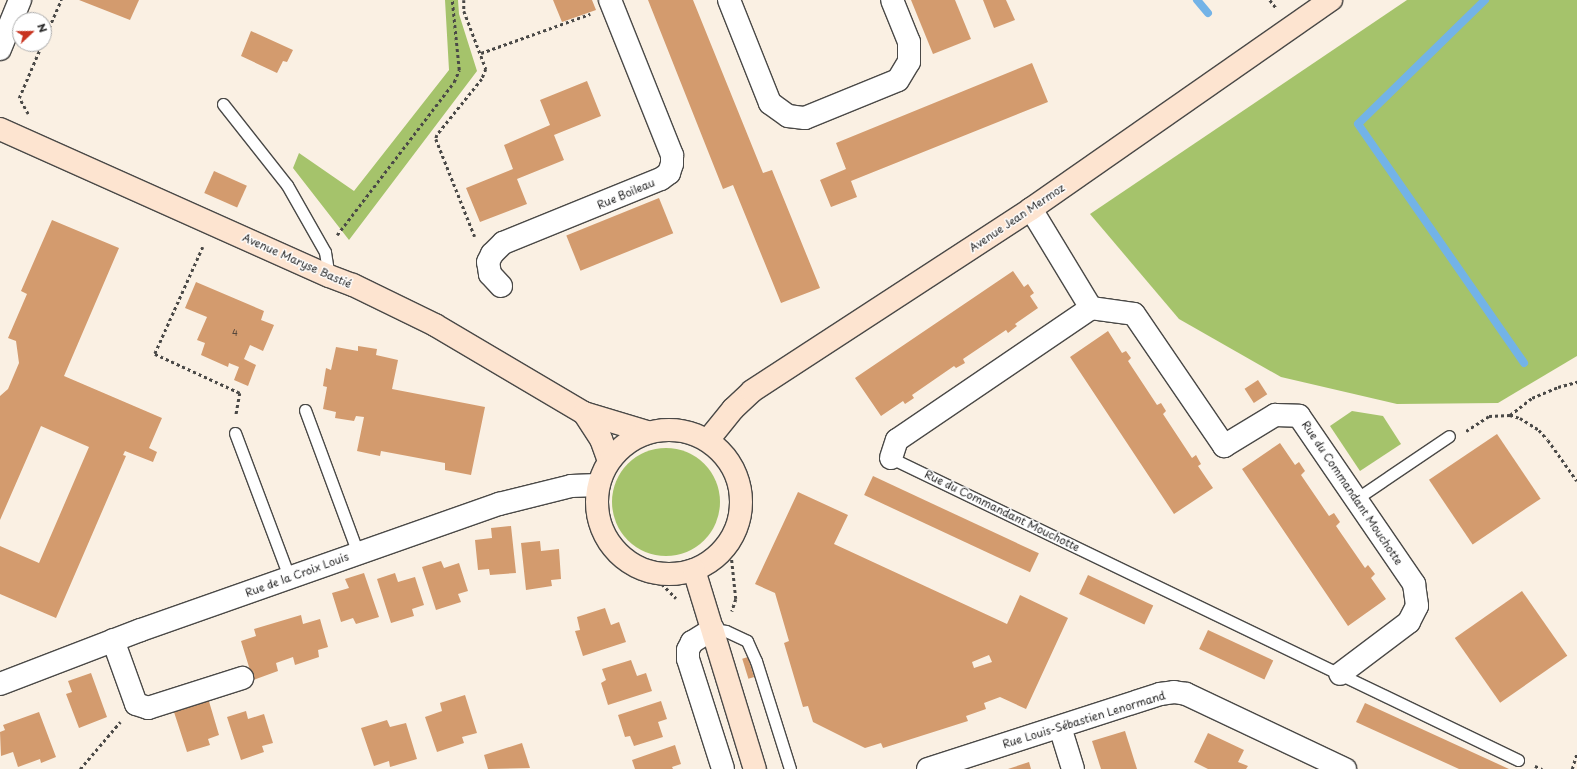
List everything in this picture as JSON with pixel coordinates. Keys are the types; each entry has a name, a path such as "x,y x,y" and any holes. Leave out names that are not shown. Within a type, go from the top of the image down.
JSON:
{"street":[{"path":"0,49 20,0"},
{"path":"729,0 770,103 788,116 805,118 898,80 909,62 909,42 892,0"},
{"name":"Avenue Jean Mermoz","path":"708,440 733,409 752,392 1032,209 1332,0"},
{"name":"Rue Boileau","path":"488,262 492,254 503,243 661,179 669,172 672,164 672,155 611,3"},
{"name":"Avenue Maryse Bastié","path":"8,133 329,276 353,285 435,325 584,413 647,432"},
{"path":"1032,209 1091,308"},
{"path":"488,262 490,274 501,286"},
{"name":"Rue du Commandant Mouchotte","path":"891,458 897,440 1091,308 1134,314 1224,446 1275,415 1299,416 1414,584 1417,606 1409,622 1340,674"},
{"name":"Avenue Maryse Bastié","path":"584,413 601,439 609,461"},
{"path":"667,429 688,432 708,440 725,455 737,475 742,498 739,521 730,542 714,559 694,570 675,574 656,573 637,567 621,556 608,541 600,524 597,504 598,485 609,461 626,444 647,432 667,429"},
{"name":"Rue de la Croix Louis","path":"0,684 113,640 499,504 571,486 598,485"},
{"path":"694,570 755,769"},
{"path":"713,629 692,642 688,650 688,660 723,769"},
{"path":"113,640 136,704 148,708 242,678"},
{"name":"Rue Louis-Sébastien Lenormand","path":"928,769 1160,694 1186,694 1345,769"},
{"path":"1060,727 1073,769"}],"lane":[{"path":"223,104 287,185 325,252 329,276"},
{"path":"305,410 358,553"},
{"path":"235,433 289,578"},
{"path":"1356,499 1449,436"},
{"name":"Rue du Commandant Mouchotte","path":"891,458 1518,760"},
{"path":"713,629 726,631 747,641 756,661 790,769"}],"path":[{"path":"52,21 61,0"},
{"path":"325,252 454,82 459,70 452,0"},
{"path":"464,0 466,17 486,69 482,79 438,135 436,140 478,243 488,262"},
{"path":"481,53 611,3"},
{"path":"8,133 28,113 19,98 39,52"},
{"path":"206,243 155,354 240,393 235,420 235,433"},
{"path":"1510,415 1532,398 1558,387 1577,382"},
{"path":"1449,436 1458,437 1489,416 1510,415 1520,418 1538,430 1559,453 1577,481"},
{"path":"730,542 736,599 732,612 734,622 747,641"},
{"path":"637,567 662,584 676,597 678,603"},
{"path":"80,769 136,704"},
{"path":"1572,769 1577,753"}],"green space":[{"path":"445,0 458,0 459,14 477,71 349,240 293,168 299,153 354,191 449,70"},
{"path":"1407,0 1577,0 1577,356 1498,403 1397,404 1281,377 1179,319 1090,214"},
{"path":"1352,411 1383,416 1401,444 1360,471 1330,426"},
{"path":"666,448 687,452 704,464 716,481 720,502 716,523 704,540 687,552 666,556 645,552 628,540 616,523 612,502 616,481 628,464 645,452"}],"building":[{"path":"79,0 139,0 130,20"},
{"path":"553,0 592,0 596,10 562,22"},
{"path":"648,0 693,0 763,173 772,170 820,288 781,303 733,185 723,189"},
{"path":"911,0 955,0 971,39 933,54"},
{"path":"983,0 1006,0 1015,20 994,28"},
{"path":"251,31 293,50 287,62 283,61 277,73 241,56"},
{"path":"1032,63 1048,102 851,181 857,197 831,207 820,180 846,169 836,143"},
{"path":"587,81 601,116 554,135 564,160 517,179 527,204 480,222 466,188 513,169 504,145 550,125 540,100"},
{"path":"214,171 247,186 237,208 204,193"},
{"path":"659,198 673,233 581,271 566,235"},
{"path":"52,220 119,248 64,376 162,418 149,448 157,452 153,462 125,451 123,455 126,456 56,618 0,594 0,546 39,563 89,447 41,426 0,520 0,396 8,389 19,363 16,341 8,338 27,294 21,291"},
{"path":"1013,271 1024,287 1028,284 1034,293 1030,296 1038,308 1015,324 1017,326 1008,333 1006,330 963,359 965,363 956,368 954,366 912,395 914,398 905,404 903,401 881,416 855,378"},
{"path":"196,282 264,311 261,320 274,325 263,351 250,345 244,359 256,365 248,386 234,380 239,367 229,363 228,367 201,355 205,343 197,340 207,317 185,308"},
{"path":"1108,331 1122,353 1126,351 1131,358 1128,361 1157,405 1161,403 1166,411 1163,414 1192,458 1196,455 1201,464 1198,466 1213,488 1174,514 1070,357"},
{"path":"358,346 377,349 376,355 398,360 392,389 485,407 471,475 445,470 445,463 381,451 380,456 357,451 364,417 356,416 354,421 335,418 336,412 323,409 327,387 323,386 326,368 331,370 336,347 358,351"},
{"path":"1258,380 1267,394 1254,403 1245,389"},
{"path":"1497,434 1541,499 1473,545 1429,480"},
{"path":"1280,443 1295,465 1299,462 1305,471 1301,475 1329,516 1334,513 1340,522 1336,526 1365,568 1368,565 1375,574 1371,578 1386,599 1348,626 1242,469"},
{"path":"873,476 1039,553 1030,572 864,495"},
{"path":"798,492 848,515 834,544 1007,624 1020,595 1068,618 1026,709 1000,697 984,703 986,709 966,716 968,721 883,748 881,743 865,748 813,722 808,706 803,707 784,643 789,641 775,593 755,584","holes":["989,655 992,662 974,668 972,662"]},
{"path":"511,526 516,573 490,575 489,569 478,570 475,540 492,538 491,528"},
{"path":"540,541 541,551 559,549 561,579 551,580 552,586 526,590 521,543"},
{"path":"441,561 444,568 459,563 468,591 458,594 461,602 436,610 422,567"},
{"path":"364,573 379,617 356,624 353,618 341,622 332,593 349,588 345,579"},
{"path":"395,573 398,582 415,577 424,605 412,609 414,616 391,623 377,579"},
{"path":"1088,575 1153,605 1144,624 1079,594"},
{"path":"1522,591 1567,656 1500,703 1455,638"},
{"path":"605,608 611,625 619,622 626,642 583,656 575,631 580,630 577,617"},
{"path":"301,615 303,624 320,619 328,647 318,650 319,657 295,665 293,657 276,663 278,671 253,680 241,641 256,636 254,629"},
{"path":"1208,630 1273,660 1264,679 1199,649"},
{"path":"748,657 754,677 748,679 742,659"},
{"path":"631,660 637,676 646,673 652,691 608,705 601,683 606,680 602,669"},
{"path":"91,673 107,717 79,728 66,694 72,692 68,681"},
{"path":"465,695 477,733 462,737 464,743 437,752 425,717 442,711 440,703"},
{"path":"208,698 219,735 208,739 210,745 187,752 173,709"},
{"path":"661,701 667,719 658,722 663,737 634,746 630,736 625,737 618,715"},
{"path":"1365,703 1509,769 1459,769 1356,722"},
{"path":"246,711 248,719 264,714 273,743 262,746 264,752 241,760 227,717"},
{"path":"39,712 56,757 41,763 40,759 18,767 13,752 1,756 0,732 5,730 3,725"},
{"path":"387,720 390,727 406,723 417,759 390,767 389,761 374,766 361,728"},
{"path":"1125,731 1137,769 1101,769 1092,741"},
{"path":"1208,733 1244,750 1238,762 1248,766 1246,769 1208,769 1194,762"},
{"path":"522,743 530,768 488,769 484,755"},
{"path":"675,745 681,764 672,767 673,769 635,769 632,760"},
{"path":"1029,762 1031,769 1008,769"}],"waterway":[{"path":"1197,0 1208,13"},
{"path":"1485,0 1358,124 1524,363"}]}
